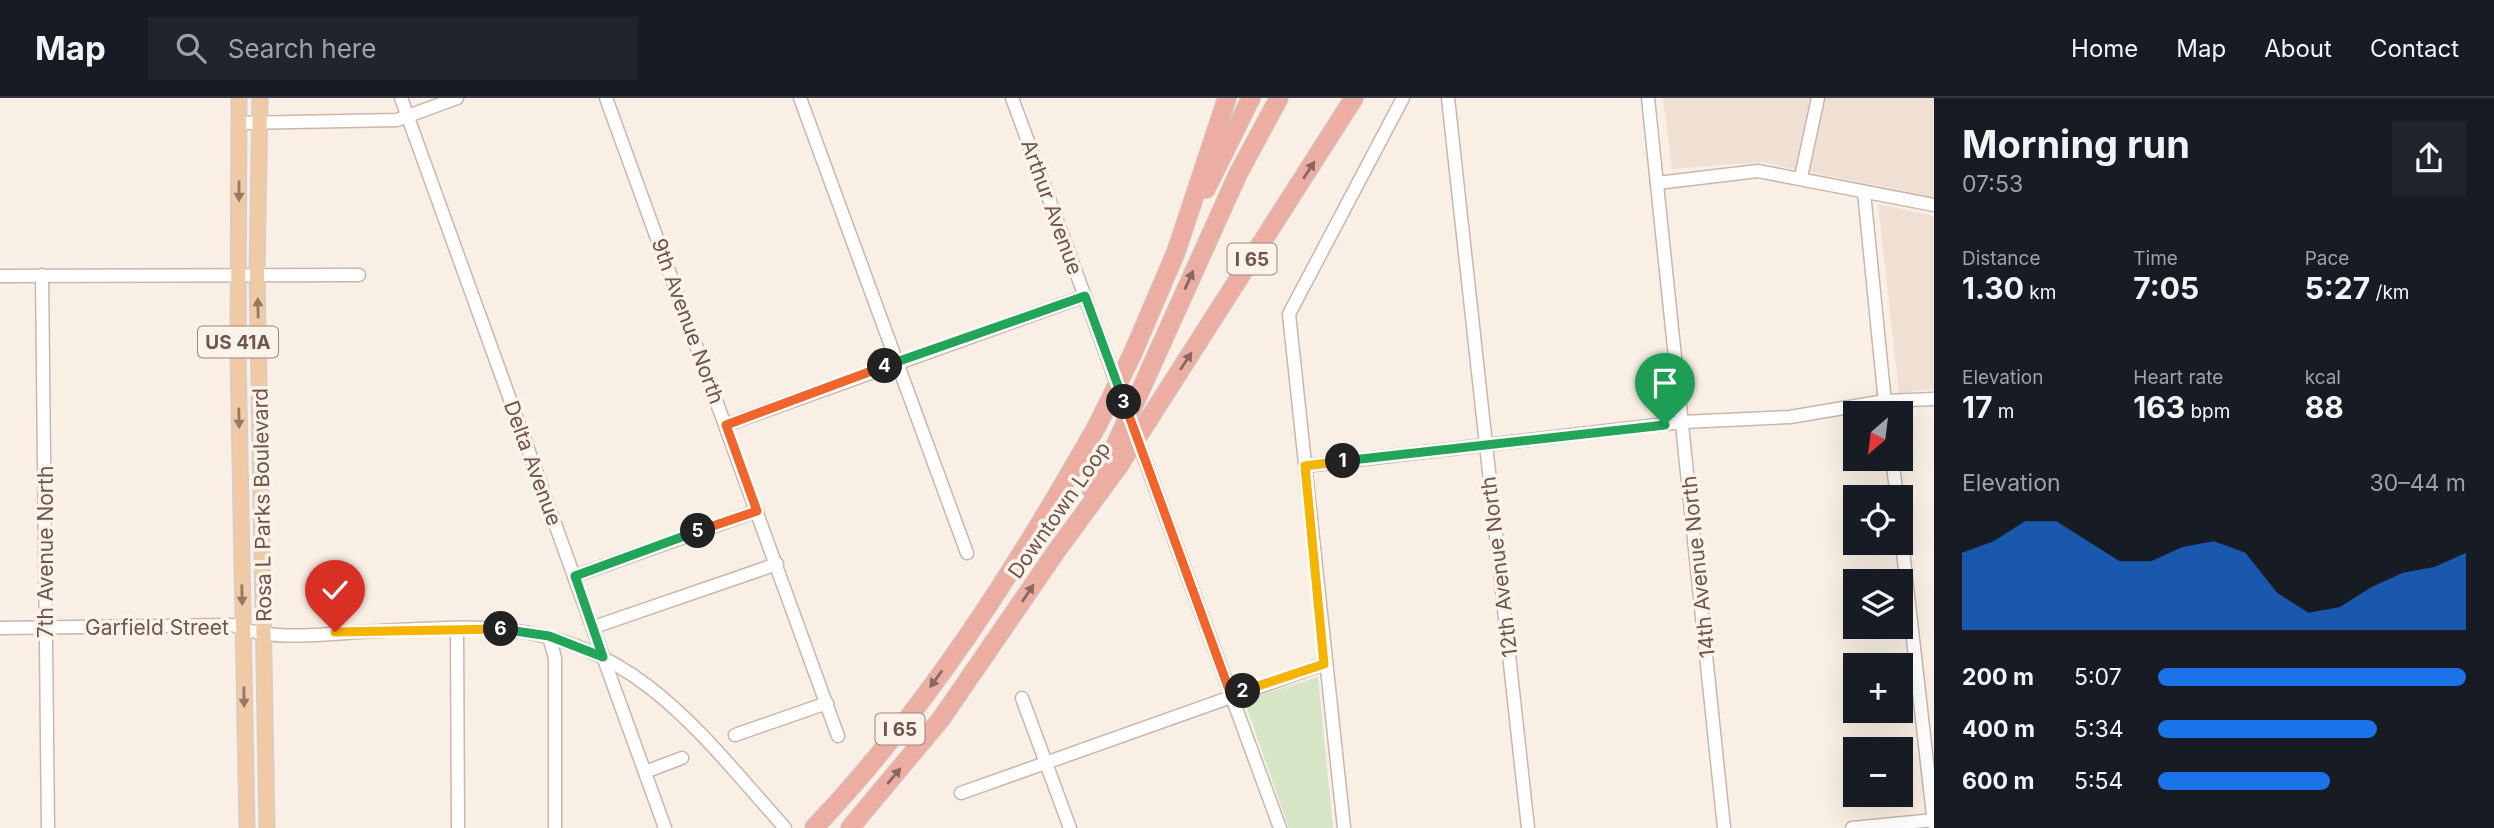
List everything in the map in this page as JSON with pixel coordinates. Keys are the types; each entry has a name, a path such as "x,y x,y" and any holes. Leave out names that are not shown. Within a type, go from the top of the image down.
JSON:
{"highway":[{"name":"Downtown Loop","path":"814,828 901,728 976,624 1042,522 1097,426 1132,355 1175,253 1227,98"},
{"path":"1175,253 1251,98"},
{"path":"1115,458 1142,387 1238,174 1279,98"},
{"name":"Downtown Loop","path":"850,828 941,719 1055,553 1115,458 1149,419 1354,98"}],"main road":[{"name":"Rosa L Parks Boulevard","path":"239,98 238,274 247,828"},
{"name":"Rosa L Parks Boulevard","path":"261,98 257,274 267,828"}],"street":[{"name":"Delta Avenue","path":"401,98 666,828"},
{"path":"239,123 397,120 457,98"},
{"name":"9th Avenue North","path":"606,98 838,736"},
{"path":"800,98 967,553"},
{"name":"Arthur Avenue","path":"1012,98 1280,828"},
{"path":"1344,828 1288,330 1289,314 1403,98"},
{"name":"12th Avenue North","path":"1448,98 1528,828"},
{"name":"14th Avenue North","path":"1648,98 1724,828"},
{"path":"1801,177 1818,98"},
{"path":"1657,183 1758,171 1801,177 1934,205"},
{"path":"1864,192 1885,401"},
{"name":"7th Avenue North","path":"42,275 48,828"},
{"path":"0,276 359,275"},
{"path":"726,425 1085,296"},
{"path":"1913,402 1934,399"},
{"path":"1305,466 1683,422 1843,411"},
{"path":"575,576 757,511"},
{"path":"1852,828 1934,822 1903,555"},
{"path":"594,628 776,564"},
{"name":"Garfield Street","path":"0,628 233,625 264,634 457,628 507,630 549,636 603,657 657,690 711,744 781,824"},
{"path":"457,628 458,828"},
{"path":"549,636 555,658 555,828"},
{"path":"961,793 1324,664"},
{"path":"1022,698 1070,828"},
{"path":"735,735 827,703"},
{"path":"645,772 682,758"}],"shaded area":[{"path":"1663,98 1934,98 1934,197 1761,162 1672,169"},
{"path":"1878,204 1934,216 1934,389 1899,393"}],"green space":[{"path":"1318,677 1333,828 1289,828 1244,700"}],"route":[{"path":"335,632 457,628 507,630 549,636 603,657 575,576 757,511 726,425 1085,296 1231,695 1324,664 1305,466 1665,425"}]}
